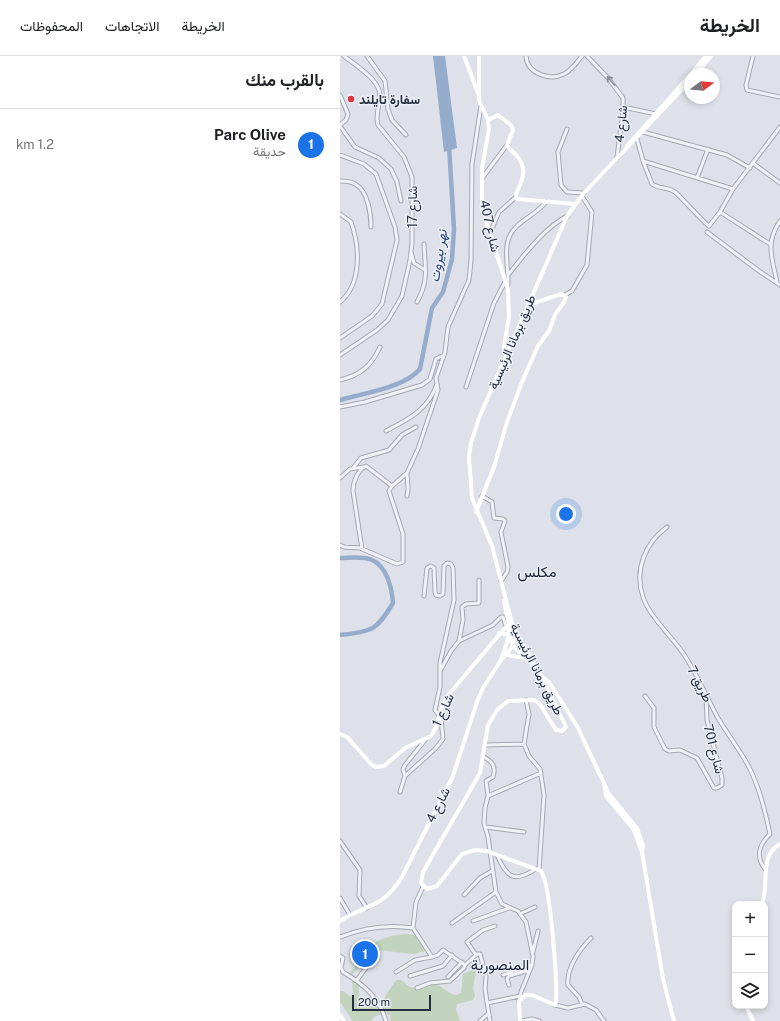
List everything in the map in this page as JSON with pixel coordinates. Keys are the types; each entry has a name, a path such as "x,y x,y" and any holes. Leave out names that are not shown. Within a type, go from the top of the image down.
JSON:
{"street":[{"name":"شارع 17","path":"340,356 377,330 390,317 402,296 411,252 413,183 410,168 404,157 378,125 377,119 380,97 377,86 344,56"},
{"path":"367,56 372,59 385,81 390,117 406,135"},
{"path":"464,56 479,95"},
{"path":"479,95 480,56"},
{"path":"526,56 527,64 532,70 545,76 553,77 568,71 582,56"},
{"name":"شارع 4","path":"587,56 620,92 623,98 619,156"},
{"path":"696,68 709,56"},
{"path":"700,68 709,56"},
{"path":"753,56 746,84 747,90 780,97"},
{"path":"619,156 684,81"},
{"path":"619,156 637,139 684,88"},
{"path":"340,94 348,114 340,126 354,147 379,158 391,169 397,182 401,201"},
{"name":"شارع 407","path":"479,95 481,106 488,120 489,129 483,166 482,202 490,233 505,282 508,287 509,312 504,343 506,357"},
{"path":"340,545 345,548 354,546 397,564 403,562 403,534 397,519 396,509 390,498 389,491 392,486 407,473 418,449 438,390 438,368 444,355 449,325 469,277 472,164 481,106"},
{"path":"623,107 656,114"},
{"path":"483,177 507,146 508,140 513,133 512,127 498,115 488,120"},
{"path":"637,139 642,161 652,184 674,191 708,226 712,224 733,189 754,164 780,127"},
{"path":"528,303 535,303 561,294 565,295 572,291 587,265 592,212 583,195 567,192 561,186 558,152 567,129"},
{"path":"643,132 727,155 750,168"},
{"path":"490,233 499,212 516,197 523,179 523,168 519,158 507,146"},
{"path":"697,178 708,149"},
{"path":"340,155 364,164 376,174 395,227 397,240 382,304 372,316 340,338"},
{"name":"طريق برمانا الرئيسية","path":"423,887 420,878 423,872 480,773 484,757 488,725 496,710 508,702 534,700 539,703 556,730 560,732 565,729 564,721 542,677 509,626 503,588 492,546 476,512 469,485 471,443 474,429 567,216 575,204 619,156"},
{"path":"642,161 733,189"},
{"path":"754,164 780,182"},
{"path":"340,181 355,184 361,189 369,208 371,227"},
{"path":"516,197 519,200 575,204"},
{"path":"508,287 508,237 518,225 537,213 546,202"},
{"path":"720,212 770,244"},
{"path":"340,214 351,222 357,253 354,281 349,293 340,302"},
{"path":"508,275 538,240 556,222 567,216"},
{"path":"778,284 770,244 773,233 780,221"},
{"path":"707,232 778,284"},
{"path":"417,302 424,289 424,244"},
{"path":"411,252 414,263 425,270"},
{"path":"466,387 494,303 505,282"},
{"path":"476,512 494,467 507,422 522,382 538,346 549,331 555,314 566,300 565,295"},
{"path":"340,380 363,371 371,363 380,347"},
{"path":"340,407 372,400 422,385 430,379 436,359 444,355"},
{"path":"386,430 421,411 426,406 437,384"},
{"path":"340,478 353,468 361,458 389,450 402,435 416,427"},
{"path":"353,468 364,466 369,467 392,486"},
{"path":"362,549 353,486 356,478 364,466"},
{"path":"407,473 407,496"},
{"path":"482,496 492,502 494,518 504,519 505,524 501,532 508,567 507,572 501,580"},
{"name":"طريق 7","path":"667,527 655,538 645,552 640,574 642,596 651,611 685,656 706,695 749,767 764,803 770,834 759,850 760,861 765,869"},
{"path":"400,792 405,776 442,740 442,726 439,714 435,710 440,687 440,663 454,600 453,568 451,564 446,564 444,566 443,594 440,596 436,595 435,592 434,568 431,566 427,568 424,596"},
{"path":"459,641 463,620 462,607 466,604 479,603 479,580"},
{"path":"440,671 451,651 459,641 493,625 501,617 503,617 509,626 513,646 507,655 501,660"},
{"path":"501,660 508,644 509,626"},
{"name":"شارع 1","path":"340,734 347,737 376,767 384,766 404,748 426,738 434,730 439,714 452,689 499,633 509,626"},
{"path":"499,633 509,635"},
{"path":"509,635 513,646 534,665"},
{"path":"507,655 527,659"},
{"name":"شارع 4","path":"340,921 388,896 402,876 453,776 477,702 486,683 501,660"},
{"path":"542,677 550,682 574,720 604,783 614,800 638,828 644,846 642,852 663,979 674,1021"},
{"name":"شارع 701","path":"646,696 654,708 654,727 665,749 669,751 680,750 694,756 700,762 714,788 717,788 722,785 722,778 707,720 706,695"},
{"path":"526,700 529,714 524,744 527,752 541,774 544,795 537,869"},
{"path":"405,776 403,769 426,738"},
{"path":"486,744 524,744"},
{"path":"484,757 491,761 494,768 493,777 486,781 488,796 485,808 484,823 486,827 496,892 502,904 520,914 528,926 533,956"},
{"path":"488,796 541,774"},
{"path":"486,827 524,832"},
{"path":"340,841 360,870 360,896 367,908"},
{"path":"763,901 765,891 765,869 771,852 780,844"},
{"path":"432,957 413,928 416,902 423,887 427,889 437,886 462,854 475,850 490,852 537,869 543,875 547,890 552,933 556,993 555,1005"},
{"path":"497,855 510,876 525,876 537,869"},
{"path":"464,895 480,878 492,871"},
{"path":"452,923 496,892"},
{"path":"340,898 350,915"},
{"path":"520,914 535,907"},
{"path":"473,921 510,908"},
{"path":"340,937 384,926 396,925 413,928"},
{"path":"490,1021 484,987 486,976 481,958 479,954 476,955 467,942 483,930 495,926"},
{"path":"538,931 532,965 520,999 520,1021 532,1019 539,1021"},
{"path":"582,1004 579,997 568,985 568,978 579,951 591,938"},
{"path":"396,972 415,960 438,955 443,950 463,964"},
{"path":"448,977 476,955"},
{"path":"340,956 343,958 341,968 343,972 368,990 380,1004 386,1021"},
{"path":"410,976 443,966 452,956"},
{"path":"356,980 371,961"},
{"path":"417,988 430,983 450,981 464,968 463,964"},
{"path":"504,975 532,965"},
{"path":"509,985 507,979 510,976 530,970"},
{"path":"488,1003 520,999 523,996 528,995 568,1008 582,1004 592,1008 604,1021"},
{"path":"747,1009 753,1021"},
{"path":"480,1021 488,1014"},
{"path":"340,1015 344,1021"}],"green space":[{"path":"405,934 416,935 425,948 425,951 414,954 377,950 369,960 363,962 352,975 349,974 361,960 356,955 362,950 384,938"},
{"path":"472,970 476,971 473,988 475,996 473,1000 457,1004 456,1009 460,1021 390,1021 390,1015 384,1014 376,1016 371,1021 353,1021 340,1002 340,991 343,991 351,997 353,993 352,980 357,979 359,983 359,998 365,1006 383,1000 396,980 401,980 411,988 431,983 457,995 461,993 463,974"}],"water":[{"path":"433,56 445,56 457,148 444,152"}],"waterway":[{"name":"نهر بيروت","path":"340,400 394,385 413,376 420,369 432,308 443,292 452,259 454,229 449,145"},
{"name":"نهر بيروت","path":"340,558 364,558 377,563 388,578 393,603 382,619 372,628 360,632 340,635"}],"place":[{"name":"سفارة تايلند","path":"351,99"},
{"name":"Parc Olive","path":"365,954"}],"district":[{"name":"مكلس","path":"537,571"},
{"name":"المنصورية","path":"500,964"}]}
